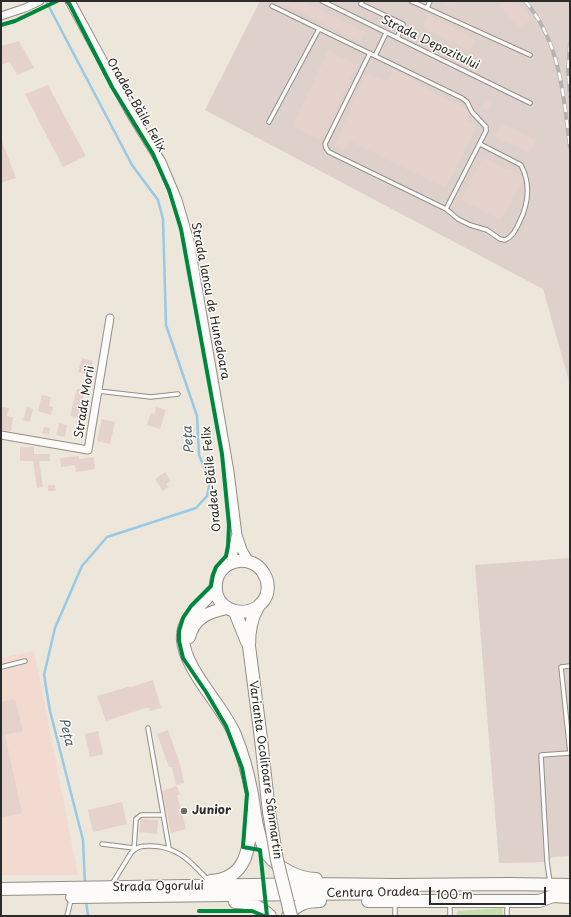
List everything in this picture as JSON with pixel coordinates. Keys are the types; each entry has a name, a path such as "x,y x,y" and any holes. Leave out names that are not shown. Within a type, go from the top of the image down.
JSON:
{"highway":[{"path":"186,654 189,634 197,621 209,612 231,610 245,612 258,607 264,601 268,584 265,575 256,565 240,560 226,565 219,573 216,588 217,596 221,603 231,610"},
{"path":"216,588 194,610 186,622 183,633 186,654 193,669 219,706 235,735 245,765 258,829 264,846 272,859 276,864 292,873 313,879 409,878 449,884"},
{"name":"Varianta Ocolitoare Sânmartin","path":"258,607 250,630 249,646 269,812 277,860 290,916"},
{"name":"Varianta Ocolitoare Sânmartin","path":"231,610 249,646"},
{"path":"125,888 209,881 232,875 238,870 245,860 249,839 251,793"},
{"name":"Centura Oradea","path":"314,884 570,885"},
{"name":"Strada Ogorului","path":"113,893 125,888 314,884"},
{"name":"Strada Ogorului","path":"1,889 75,894"},
{"name":"Centura Oradea","path":"248,895 509,891 570,892"},
{"name":"Strada Ogorului","path":"1,897 95,893 248,895"},
{"path":"113,893 158,902 242,902 256,906 270,916"},
{"path":"290,916 299,905 329,900 450,901 508,906 539,901 553,896 570,897"}],"street":[{"path":"1,16 40,1"},
{"name":"Strada Iancu de Hunedoara","path":"70,1 128,110 162,162 177,200 190,248 229,472 236,535 249,562"},
{"name":"Strada Morii","path":"1,435 88,450 110,318"},
{"name":"Strada Iancu de Hunedoara","path":"231,563 236,535"}],"lane":[{"name":"Strada Depozitului","path":"322,1 530,103"},
{"path":"362,1 361,4 403,24 397,38"},
{"path":"411,1 530,55"},
{"path":"426,8 430,1"},
{"path":"272,6 462,98 467,102 469,108 486,127 486,131 446,209"},
{"path":"269,122 319,29"},
{"path":"375,56 386,33"},
{"path":"370,53 325,144 326,148 330,152 446,209 470,225 487,230 500,239 506,240 512,237 525,212 528,198 527,180 521,165 480,144"},
{"path":"98,391 151,398 178,394"},
{"path":"1,667 25,661"},
{"path":"550,884 547,862 541,755 570,754 561,666 570,666"},
{"path":"148,728 169,848"},
{"path":"113,893 134,848 136,819 142,815 163,815"},
{"path":"102,844 134,848 140,846 154,846 169,848 181,854 192,863 209,881"},
{"path":"67,916 75,894"},
{"path":"395,901 395,916"},
{"path":"450,901 450,916"},
{"path":"508,906 509,916"}],"shaded area":[{"path":"260,1 570,1 570,385 543,289 205,110"},
{"path":"570,558 570,856 552,857 547,862 499,863 475,565"},
{"path":"34,651 78,875 1,875 1,658"}],"green space":[{"path":"502,908 503,916 457,916 457,911"}],"building":[{"path":"278,1 302,1 365,32 360,42"},
{"path":"438,1 458,1 454,9"},
{"path":"497,1 517,1 531,19 519,29"},
{"path":"428,15 475,39 469,51 422,26"},
{"path":"19,41 34,68 17,75 10,62 1,65 1,46"},
{"path":"328,51 357,65 321,140 292,126"},
{"path":"393,69 420,83 419,86 467,110 469,113 465,121 476,126 445,188 350,141 346,150 335,145 366,74 387,81"},
{"path":"48,85 86,156 63,167 25,94"},
{"path":"486,98 493,102 489,111 481,107"},
{"path":"501,123 536,140 530,153 494,137"},
{"path":"1,139 16,178 1,183"},
{"path":"483,158 506,170 507,168 522,176 523,180 500,220 461,200"},
{"path":"82,358 93,361 89,375 78,372"},
{"path":"77,389 85,391 82,402 87,403 83,419 70,416"},
{"path":"42,395 51,397 49,406 53,407 51,415 38,411"},
{"path":"2,407 9,408 7,416 13,417 11,431 1,430"},
{"path":"27,407 33,409 30,422 23,420"},
{"path":"156,407 166,410 160,429 147,425 151,413 154,414"},
{"path":"102,419 115,422 110,444 97,441"},
{"path":"59,423 67,425 65,437 56,435"},
{"path":"44,427 50,428 49,435 42,433"},
{"path":"20,447 34,447 34,454 50,454 50,461 39,461 43,487 37,488 33,461 20,461"},
{"path":"79,456 79,459 94,457 95,469 76,472 75,465 61,467 60,458"},
{"path":"165,472 171,481 166,484 169,487 163,491 155,479"},
{"path":"48,485 55,485 56,491 48,491"},
{"path":"153,680 161,708 150,711 149,707 106,721 97,696"},
{"path":"15,699 23,731 5,735 22,813 1,818 1,702"},
{"path":"168,730 180,764 184,783 176,785 172,767 169,767 157,734"},
{"path":"98,731 103,754 90,757 85,734"},
{"path":"177,786 180,795 177,795 186,829 171,833 162,791"},
{"path":"122,802 127,824 93,832 88,810"},
{"path":"141,819 158,820 157,834 139,832"}],"waterway":[{"name":"Peța","path":"46,1 132,165 158,200 163,219 166,325 197,416 199,455 210,481 207,496 196,508 107,537 82,566 55,628 44,675 50,711 83,840 85,884"},
{"name":"Peța","path":"86,901 88,916"}],"railway":[{"path":"525,1 537,17 553,52 562,89 570,147"},
{"path":"570,44 568,70 570,96"}],"cycle path":[{"path":"1,25 15,21 57,1"},
{"name":"Oradea-Băile Felix","path":"67,1 112,87 153,154 169,190 181,229 222,454 229,525 226,556 216,567 211,586 191,606 183,618 179,631 179,641 183,658 206,692 226,726 242,768 247,794 243,847 260,850 267,916"},
{"path":"199,911 252,911 264,916"}],"place":[{"name":"Junior","path":"184,811"}]}
